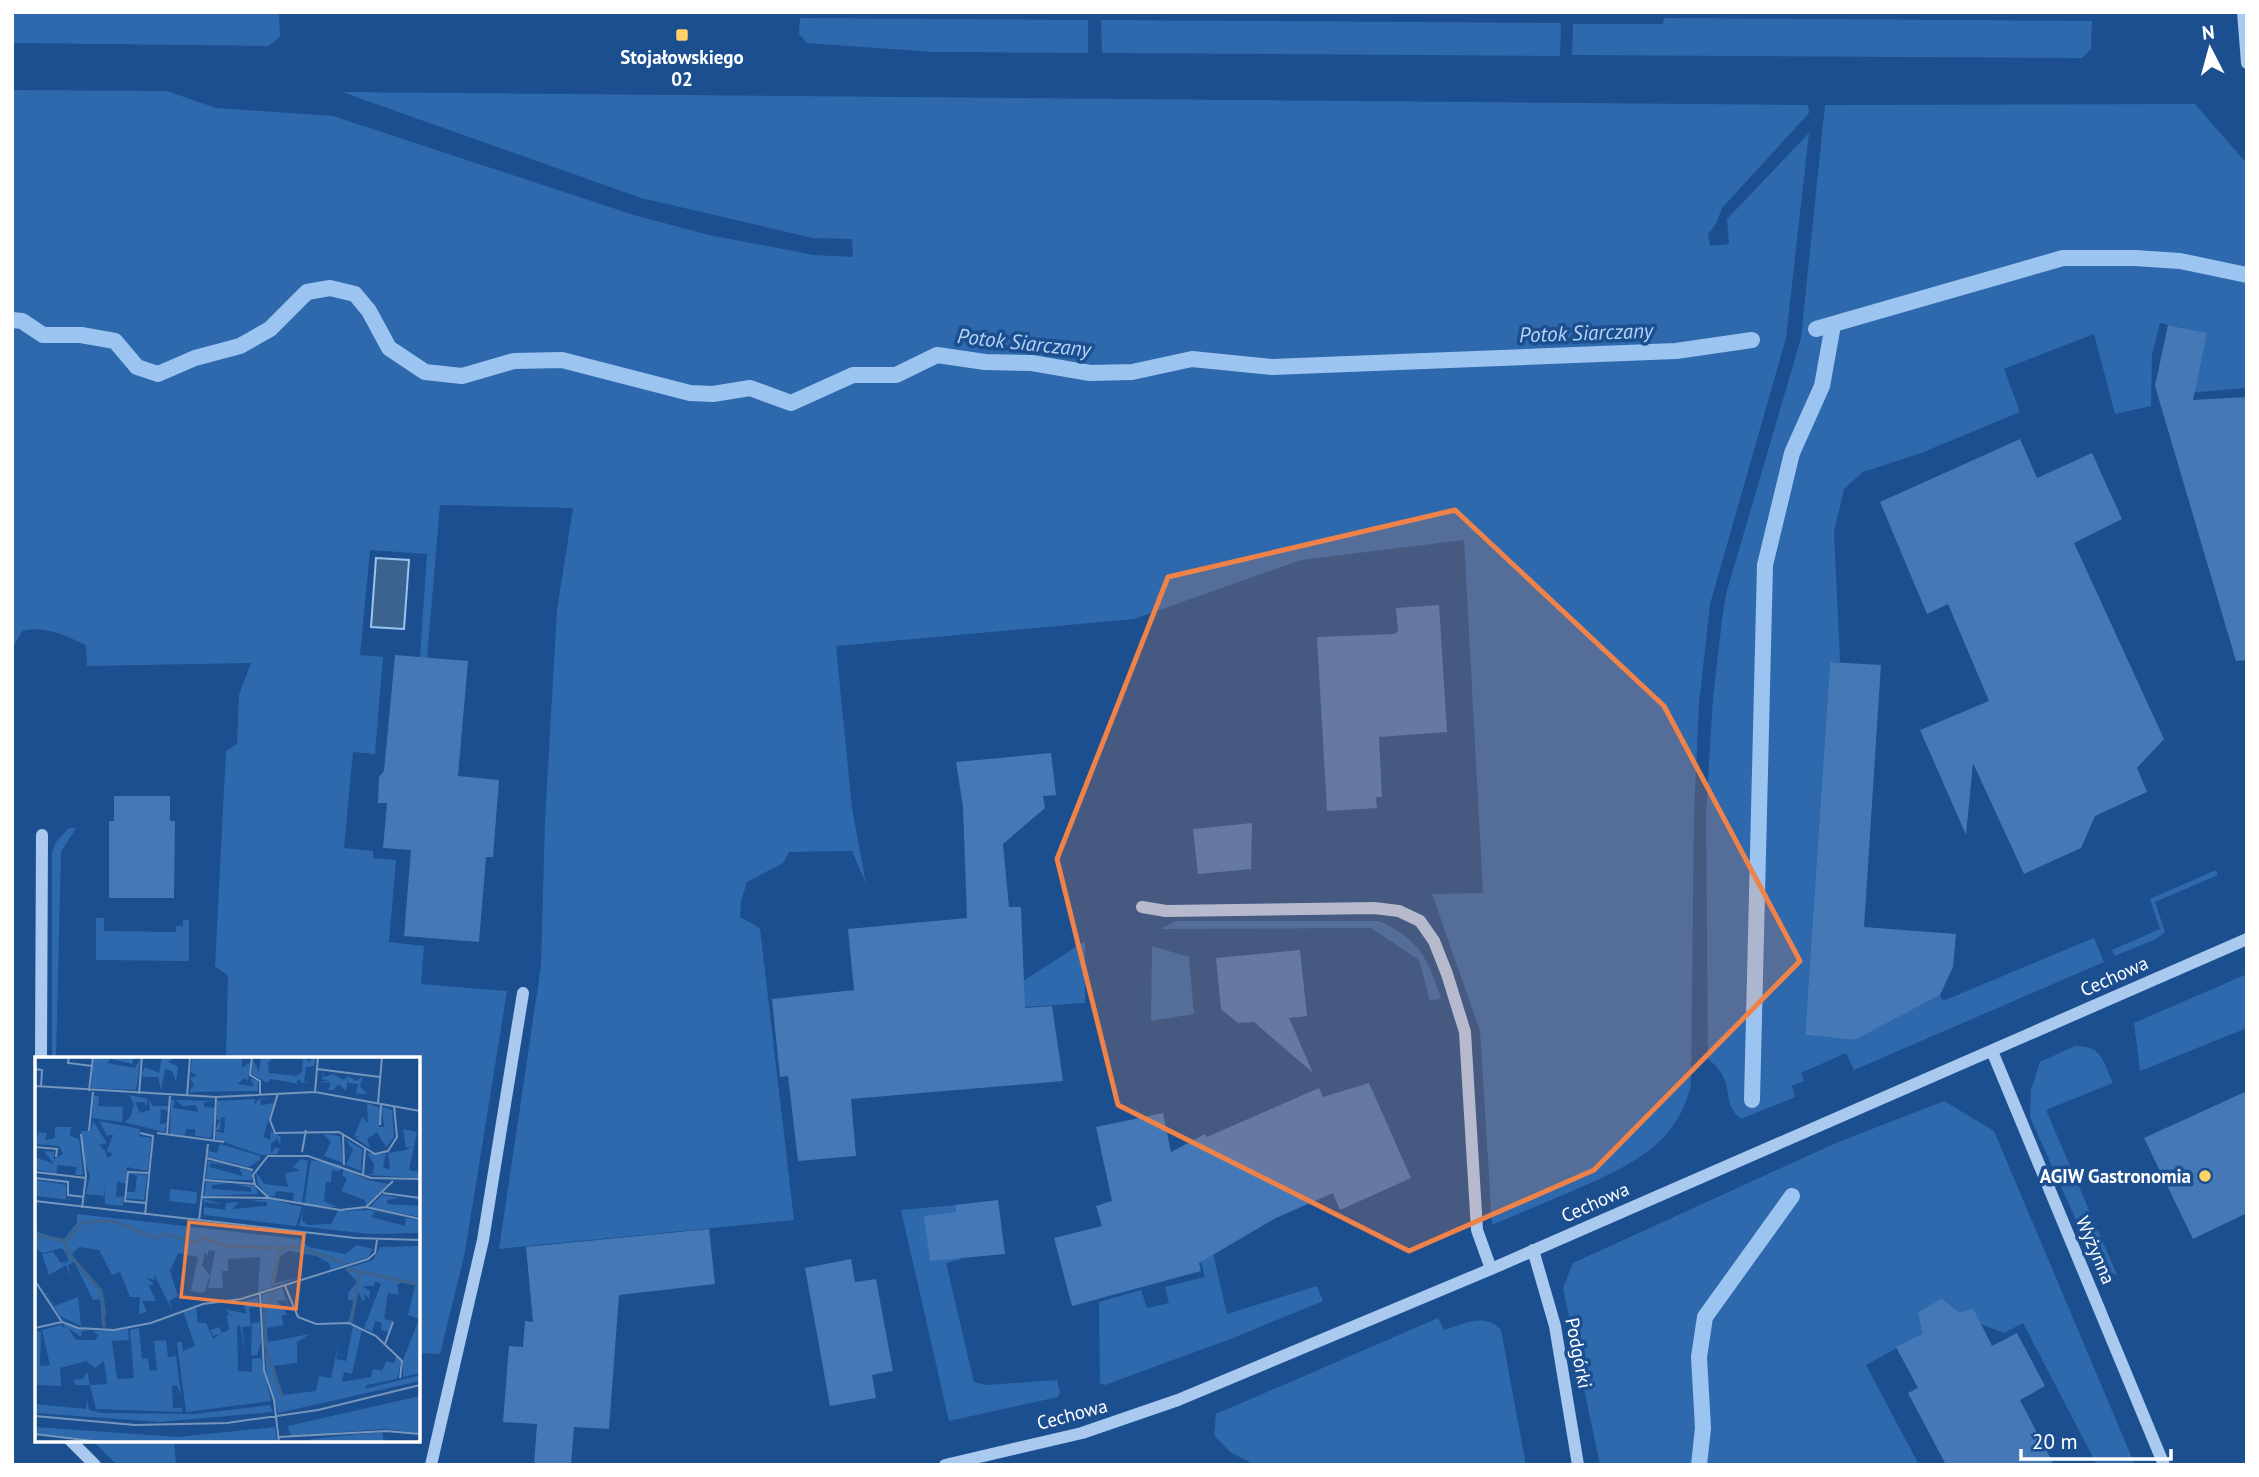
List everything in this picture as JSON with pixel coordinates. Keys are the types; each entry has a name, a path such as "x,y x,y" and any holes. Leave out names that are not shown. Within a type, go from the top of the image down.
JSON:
{"street":[{"path":"2243,12 2242,41 2247,63"},
{"path":"41,1057 42,835"},
{"path":"1142,906 1166,911 1374,908 1399,911 1420,921 1434,941 1465,1032 1477,1230 1491,1269"},
{"name":"Cechowa","path":"945,1465 1082,1433 1178,1400 1491,1269 2247,939"},
{"path":"431,1465 483,1240 523,993"},
{"name":"Wyżynna","path":"1992,1051 2164,1465"},
{"name":"Podgórki","path":"1533,1250 1555,1326 1578,1465"},
{"path":"72,1442 95,1465"}],"highlighted area":[{"path":"1455,510 1664,706 1800,961 1594,1170 1409,1251 1118,1105 1057,859 1168,577"}],"shaded area":[{"path":"12,12 279,12 280,37 268,46 12,43"},
{"path":"800,18 1088,20 1088,53 934,52 807,43 799,34"},
{"path":"1664,18 2092,21 2091,49 2082,58 1572,55 1573,24 1663,24"},
{"path":"1101,20 1561,23 1560,56 1102,53"},
{"path":"12,90 167,91 216,108 333,116 634,215 709,235 814,255 853,257 852,239 813,238 641,198 342,92 1808,105 1809,113 1722,208 1716,224 1708,234 1710,246 1729,244 1727,219 1809,133 1786,338 1710,604 1699,704 1694,813 1691,1085 1675,1123 1648,1151 1615,1171 1492,1225 1480,1031 1432,894 1483,893 1464,540 1301,560 1134,619 836,646 852,808 866,884 852,851 789,852 783,863 747,882 741,901 740,917 760,928 794,1220 499,1249 541,966 545,820 557,610 573,508 440,505 427,658 420,657 427,554 370,550 360,655 383,657 375,754 353,752 344,848 373,851 373,858 396,860 389,942 424,946 421,984 507,991 465,1252 440,1354 420,1353 420,1057 226,1057 228,976 215,966 226,751 237,744 239,695 251,663 87,666 86,645 55,632 39,629 22,631 15,644 12,644"},
{"path":"2195,104 2247,164 2247,388 2160,395 2162,353 2201,361 2206,333 2160,323 2152,355 2151,406 2115,414 2094,334 2004,369 2020,412 1921,453 1863,472 1844,489 1834,532 1840,662 1830,662 1805,1035 1855,1040 1940,995 1943,1001 2094,938 2104,962 1854,1070 1846,1053 1801,1073 1804,1081 1792,1086 1795,1097 1741,1119 1730,1105 1723,1076 1708,1059 1706,813 1713,698 1726,594 1801,338 1825,105"},
{"path":"376,558 409,560 404,629 371,627"},
{"path":"69,828 76,828 61,852 56,1057 52,1057 52,853 56,842"},
{"path":"2216,870 2218,875 2155,902 2165,932 2156,939 2115,956 2112,950 2160,929 2150,899"},
{"path":"96,918 104,918 104,931 176,932 176,926 183,926 183,920 189,920 189,961 96,960"},
{"path":"1176,921 1379,921 1404,935 1420,951 1441,998 1430,1001 1419,960 1371,928 1161,929"},
{"path":"1085,941 1085,1003 978,1010"},
{"path":"1152,946 1189,957 1194,1014 1151,1021"},
{"path":"2247,974 2247,1028 2140,1071 2134,1023"},
{"path":"2075,1046 2096,1052 2104,1061 2113,1083 2046,1110 2117,1275 2097,1267 2030,1117 2031,1090 2040,1062"},
{"path":"1944,1101 1994,1131 2135,1465 2097,1465 2023,1323 2004,1333 1981,1324 1973,1308 1960,1314 1918,1312 1922,1334 1866,1365 1919,1465 1600,1465 1563,1288 1573,1263 1836,1143"},
{"path":"1200,1196 1227,1314 1317,1286 1323,1301 1233,1338 1105,1385 1100,1383 1099,1302 1141,1290 1147,1308 1169,1303 1165,1287 1205,1277 1184,1200"},
{"path":"955,1205 961,1259 946,1263 974,1382 986,1385 1057,1380 1060,1392 1058,1397 949,1421 901,1210"},
{"path":"1438,1318 1444,1330 1481,1321 1501,1330 1526,1465 1255,1465 1230,1452 1214,1435 1216,1414"},
{"path":"94,1442 174,1442 176,1465 117,1465"}],"building":[{"path":"2168,325 2207,333 2193,400 2247,397 2247,660 2236,661 2155,386"},
{"path":"2020,439 2037,478 2092,453 2122,519 2074,543 2164,739 2137,768 2147,792 2095,816 2081,848 2024,874 1973,763 1966,835 1920,730 1989,701 1948,604 1927,614 1880,502"},
{"path":"1439,605 1447,732 1379,737 1382,797 1376,797 1377,808 1327,811 1317,637 1395,634 1398,631 1396,608"},
{"path":"395,655 468,661 458,776 499,780 493,857 486,857 479,942 404,936 411,850 383,848 387,803 378,803 379,777 384,771"},
{"path":"1830,662 1881,665 1864,927 1956,934 1953,967 1940,995 1855,1040 1805,1035"},
{"path":"1051,753 1056,795 1043,796 1045,808 1003,844 1009,907 1021,907 1025,1008 1052,1006 1063,1081 851,1099 856,1156 798,1161 788,1076 780,1077 772,999 854,990 848,929 967,918 963,807 956,762"},
{"path":"114,796 170,796 170,821 175,821 174,898 109,898 109,821 114,821"},
{"path":"1252,823 1251,869 1198,874 1193,829"},
{"path":"1300,950 1307,1016 1289,1018 1313,1073 1254,1022 1238,1023 1221,1009 1216,958"},
{"path":"1369,1083 1411,1178 1340,1210 1333,1193 1276,1218 1199,1263 1201,1271 1072,1306 1054,1238 1102,1226 1096,1206 1112,1201 1096,1127 1163,1113 1171,1152 1205,1134 1207,1137 1319,1088 1323,1097"},
{"name":"AGIW Gastronomia","path":"2247,1091 2247,1213 2193,1239 2144,1138"},
{"path":"998,1200 1005,1254 930,1261 924,1216 956,1212 955,1205"},
{"path":"709,1229 715,1284 619,1295 609,1429 574,1427 571,1465 534,1465 537,1424 503,1422 509,1346 523,1347 525,1321 533,1322 526,1247"},
{"path":"851,1259 855,1282 876,1279 893,1371 872,1375 876,1398 830,1406 805,1268"},
{"path":"1942,1299 1960,1313 1973,1308 1992,1346 2017,1333 2045,1386 2020,1400 2054,1465 1946,1465 1908,1393 1918,1388 1896,1347 1922,1334 1918,1312"}],"waterway":[{"name":"Potok Siarczany","path":"1816,329 2063,258 2180,261 2247,275"},
{"name":"Potok Siarczany","path":"12,320 22,321 43,335 81,335 115,341 137,367 158,374 195,358 240,346 270,329 307,292 330,288 355,294 369,311 389,348 425,372 462,376 514,361 562,360 690,393 713,394 750,388 791,403 853,375 896,375 937,355 985,362 1032,363 1090,373 1132,372 1192,359 1272,367 1676,351 1752,340"},
{"path":"1752,1100 1765,565 1792,453 1822,386 1833,325"},
{"path":"1699,1465 1703,1428 1699,1357 1705,1317 1792,1196"}],"place":[{"name":"Stojałowskiego 02","path":"682,35"},
{"name":"AGIW Gastronomia","path":"2205,1176"}]}
